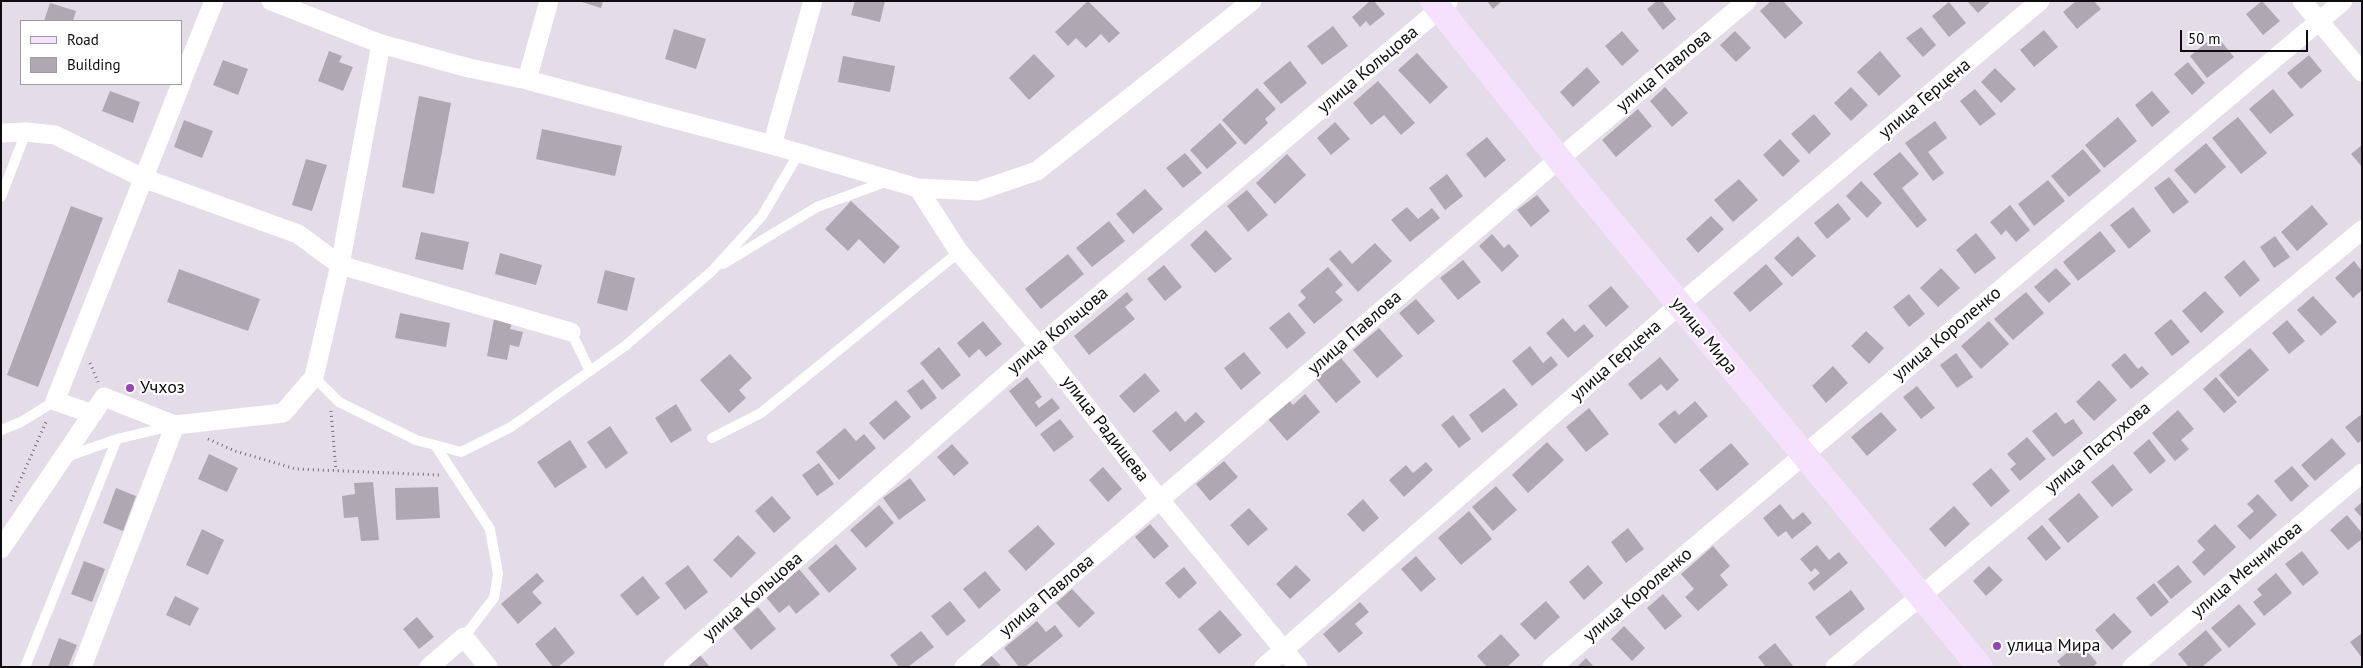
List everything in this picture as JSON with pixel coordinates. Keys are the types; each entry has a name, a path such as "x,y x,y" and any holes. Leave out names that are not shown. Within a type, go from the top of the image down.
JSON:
{"main road":[{"name":"улица Мира","path":"1441,4 1559,159 1802,455 1980,667"}],"street":[{"path":"182,81 214,1"},
{"path":"527,80 549,1"},
{"path":"772,145 813,1"},
{"path":"274,2 381,44 469,68 527,80 772,145 918,188 978,191 1037,171 1252,1"},
{"name":"улица Павлова","path":"964,667 1747,1"},
{"name":"улица Герцена","path":"1264,667 1679,305 2040,1"},
{"path":"2302,1 2362,72"},
{"name":"улица Короленко","path":"1552,667 2343,1"},
{"name":"улица Кольцова","path":"673,667 1039,346 1441,4"},
{"path":"1,549 104,397 175,425 283,413 314,377 340,264 381,44"},
{"path":"93,414 55,401 180,85"},
{"path":"1,133 26,132 55,135 143,178 298,234 340,264 571,332"},
{"name":"улица Радищева","path":"918,188 959,252 1039,346 1160,500 1298,667"},
{"name":"улица Пастухова","path":"1835,667 2362,230"},
{"path":"82,667 175,425"},
{"name":"улица Мечникова","path":"2132,667 2362,473"},
{"path":"429,667 464,637 488,667"}],"lane":[{"path":"1,197 26,132"},
{"path":"314,377 339,402 416,440 462,452 511,427 625,346 712,271 762,216 799,153"},
{"path":"712,271 817,207 892,180"},
{"path":"712,438 761,413 959,252"},
{"path":"571,332 590,371"},
{"path":"1,430 21,422 55,401"},
{"path":"64,458 117,439 175,425"},
{"path":"26,667 117,439"},
{"path":"434,445 490,529 498,574 494,598 464,637"}],"path":[{"path":"80,339 104,397"},
{"path":"329,393 336,471"},
{"path":"9,505 55,401"},
{"path":"175,425 235,451 296,469 455,476"}],"building":[{"path":"579,1 603,1 601,8"},
{"path":"855,1 885,1 880,22 851,15"},
{"path":"1088,1 1120,33 1109,43 1101,34 1086,48 1076,38 1068,46 1055,32"},
{"path":"1370,1 1374,1 1385,14 1370,26 1366,21 1360,27 1352,17"},
{"path":"1487,1 1502,1 1493,9"},
{"path":"1657,1 1662,1 1676,19 1663,30 1647,9"},
{"path":"1771,1 1783,1 1803,23 1785,39 1760,11"},
{"path":"1967,1 1991,1 1978,13"},
{"path":"2076,1 2094,1 2101,9 2077,29 2063,12"},
{"path":"2262,1 2280,21 2263,35 2246,14"},
{"path":"1949,2 1966,23 1949,37 1932,16"},
{"path":"50,3 76,11 73,20 44,20"},
{"path":"1333,26 1348,46 1322,65 1307,46"},
{"path":"1921,27 1936,45 1923,57 1906,38"},
{"path":"674,29 706,39 696,69 665,59"},
{"path":"2044,30 2058,47 2034,67 2020,50"},
{"path":"1622,31 1639,51 1622,66 1605,46"},
{"path":"1735,31 1751,48 1736,62 1720,45"},
{"path":"2216,35 2234,57 2207,78 2190,56"},
{"path":"329,51 342,56 339,62 353,67 343,91 318,81"},
{"path":"1880,51 1901,76 1879,96 1857,72"},
{"path":"1417,53 1448,87 1430,104 1398,70"},
{"path":"1034,54 1055,76 1029,100 1009,78"},
{"path":"2309,55 2322,71 2301,89 2287,73"},
{"path":"843,56 895,66 890,92 838,82"},
{"path":"223,60 248,69 238,95 213,85"},
{"path":"1290,61 1307,83 1281,104 1263,83"},
{"path":"2188,62 2205,83 2192,95 2174,74"},
{"path":"1587,67 1600,82 1573,107 1560,92"},
{"path":"1995,68 2016,89 2001,103 1981,82"},
{"path":"1378,81 1415,123 1401,135 1384,115 1371,125 1353,103"},
{"path":"1665,87 1688,113 1672,127 1650,101"},
{"path":"1851,87 1868,105 1851,121 1834,103"},
{"path":"1257,88 1276,109 1265,119 1268,123 1245,145 1222,120"},
{"path":"1975,89 1996,114 1980,126 1960,101"},
{"path":"2273,89 2294,115 2270,134 2249,109"},
{"path":"110,91 140,102 133,123 102,111"},
{"path":"2152,91 2170,112 2152,127 2135,105"},
{"path":"419,96 451,103 434,194 402,187"},
{"path":"1638,109 1652,126 1616,157 1602,140"},
{"path":"1814,114 1831,134 1809,154 1791,134"},
{"path":"2118,117 2137,141 2104,168 2085,145"},
{"path":"2238,117 2267,153 2241,174 2212,138"},
{"path":"184,120 213,131 202,158 174,147"},
{"path":"1935,121 1947,138 1928,152 1944,173 1933,181 1905,143"},
{"path":"1335,122 1350,139 1331,155 1317,138"},
{"path":"1220,123 1237,143 1207,169 1190,150"},
{"path":"542,129 622,146 615,176 536,159"},
{"path":"1487,137 1506,160 1485,178 1466,154"},
{"path":"1780,139 1800,161 1783,177 1763,155"},
{"path":"2206,143 2226,167 2195,194 2174,170"},
{"path":"2362,145 2362,167 2351,154"},
{"path":"2083,149 2101,171 2069,197 2051,176"},
{"path":"1900,152 1919,174 1902,188 1927,220 1917,228 1873,174"},
{"path":"1185,153 1202,173 1183,188 1166,168"},
{"path":"1287,154 1306,175 1275,204 1256,183"},
{"path":"306,159 327,165 312,211 292,205"},
{"path":"1447,174 1463,196 1445,210 1429,188"},
{"path":"2169,177 2189,202 2173,214 2154,188"},
{"path":"1739,179 1758,200 1733,222 1714,200"},
{"path":"2048,180 2065,201 2034,226 2018,204"},
{"path":"1861,181 1882,203 1867,218 1846,196"},
{"path":"1145,189 1163,209 1133,234 1116,214"},
{"path":"1247,190 1268,215 1248,232 1227,206"},
{"path":"1537,195 1550,211 1531,227 1517,210"},
{"path":"851,201 900,247 884,264 859,239 848,251 825,229"},
{"path":"1838,203 1851,219 1827,239 1814,223"},
{"path":"2010,205 2030,230 2016,242 2006,230 2001,235 1990,222"},
{"path":"2312,205 2328,224 2297,251 2281,232"},
{"path":"71,206 103,218 38,387 7,375"},
{"path":"1407,207 1418,219 1432,208 1440,218 1410,242 1391,220"},
{"path":"2133,207 2151,231 2129,249 2110,225"},
{"path":"1711,216 1724,229 1698,253 1686,239"},
{"path":"1109,221 1125,241 1092,267 1076,248"},
{"path":"1206,230 1232,259 1215,273 1190,245"},
{"path":"2100,231 2116,251 2078,281 2063,262"},
{"path":"421,232 469,242 463,270 415,259"},
{"path":"1976,233 1996,258 1975,274 1956,250"},
{"path":"1492,234 1504,248 1509,244 1519,256 1502,272 1479,246"},
{"path":"1798,236 1816,256 1792,277 1774,258"},
{"path":"2275,236 2290,257 2274,268 2260,247"},
{"path":"1375,243 1392,261 1358,292 1329,259 1340,250 1352,264"},
{"path":"500,253 542,265 536,285 495,274"},
{"path":"1068,254 1084,274 1041,309 1025,289"},
{"path":"1463,260 1481,282 1458,300 1440,278"},
{"path":"2244,260 2260,280 2240,297 2224,277"},
{"path":"2354,261 2362,271 2362,290 2353,298 2335,278"},
{"path":"1766,264 1783,284 1750,312 1733,293"},
{"path":"1164,265 1182,287 1165,301 1147,279"},
{"path":"1328,267 1343,285 1335,292 1343,300 1314,324 1298,305 1306,298 1300,291"},
{"path":"1941,268 1960,288 1938,307 1920,288"},
{"path":"2056,268 2071,284 2049,303 2034,287"},
{"path":"179,269 260,299 248,331 167,302"},
{"path":"605,270 635,278 627,311 597,303"},
{"path":"1611,286 1629,307 1606,327 1588,306"},
{"path":"2205,291 2224,312 2201,333 2182,311"},
{"path":"1127,292 1133,300 1125,307 1135,319 1089,355 1074,336"},
{"path":"2026,292 2044,313 2013,340 1994,319"},
{"path":"1909,294 1925,314 1909,327 1893,307"},
{"path":"2313,296 2337,322 2321,336 2297,310"},
{"path":"1416,299 1435,321 1418,335 1399,313"},
{"path":"1289,312 1306,333 1287,349 1269,328"},
{"path":"400,313 450,323 446,347 395,338"},
{"path":"1563,318 1575,332 1584,324 1594,336 1568,358 1546,333"},
{"path":"494,319 512,323 510,329 523,332 519,347 510,345 507,360 487,356"},
{"path":"2171,319 2190,342 2172,356 2154,333"},
{"path":"2287,320 2305,341 2289,354 2272,333"},
{"path":"983,321 1002,344 986,357 979,349 969,358 957,343"},
{"path":"1989,321 2009,344 1981,369 1961,346"},
{"path":"1379,328 1403,356 1377,378 1353,350"},
{"path":"1866,331 1884,348 1869,364 1851,346"},
{"path":"1530,346 1543,363 1551,356 1558,365 1532,386 1512,361"},
{"path":"939,347 961,375 942,390 920,363"},
{"path":"2250,348 2269,370 2238,397 2219,375"},
{"path":"1244,352 1261,373 1241,390 1224,368"},
{"path":"1956,353 1973,377 1957,388 1940,365"},
{"path":"2125,353 2138,369 2142,366 2149,374 2131,389 2111,365"},
{"path":"730,354 752,378 739,390 746,398 729,413 700,380"},
{"path":"1660,357 1679,380 1667,391 1661,384 1641,400 1628,384"},
{"path":"1341,358 1361,382 1336,403 1316,379"},
{"path":"1833,366 1848,383 1826,403 1812,386"},
{"path":"1145,373 1160,391 1134,413 1119,396"},
{"path":"1027,377 1042,397 1035,402 1039,408 1052,398 1060,408 1036,427 1009,391"},
{"path":"2216,377 2237,402 2224,413 2203,389"},
{"path":"923,379 937,398 921,410 907,391"},
{"path":"2099,380 2117,400 2094,421 2076,402"},
{"path":"1917,386 1935,408 1921,419 1903,397"},
{"path":"1504,388 1518,405 1482,433 1469,415"},
{"path":"1305,394 1320,412 1287,441 1268,419 1289,400 1293,405"},
{"path":"896,400 911,417 884,440 869,423"},
{"path":"1695,401 1708,416 1675,444 1658,424 1675,410 1679,415"},
{"path":"676,404 692,430 671,443 655,418"},
{"path":"1589,408 1609,434 1586,452 1566,427"},
{"path":"2178,410 2194,429 2181,440 2189,449 2175,461 2152,433"},
{"path":"1176,411 1185,422 1196,412 1205,422 1170,452 1152,431"},
{"path":"1881,412 1897,430 1867,456 1851,437"},
{"path":"2056,412 2065,424 2073,419 2083,433 2053,457 2032,431"},
{"path":"2362,414 2362,440 2358,443 2345,427"},
{"path":"1453,415 1471,439 1459,448 1441,425"},
{"path":"1060,419 1074,437 1054,452 1040,434"},
{"path":"610,426 628,453 606,469 587,442"},
{"path":"845,428 856,441 864,434 876,448 839,480 816,452"},
{"path":"2027,437 2046,459 2020,481 2010,469 2016,464 2007,454"},
{"path":"2332,438 2346,454 2315,481 2301,465"},
{"path":"2149,439 2166,461 2150,474 2133,453"},
{"path":"570,440 587,467 555,488 537,462"},
{"path":"1547,442 1564,460 1528,493 1512,475"},
{"path":"1731,443 1749,464 1717,491 1699,470"},
{"path":"952,444 969,463 954,476 937,457"},
{"path":"209,454 238,468 227,492 198,479"},
{"path":"1224,461 1238,477 1210,501 1196,484"},
{"path":"1426,462 1433,470 1404,497 1389,480 1406,465 1413,473"},
{"path":"819,463 834,484 817,496 802,475"},
{"path":"2113,464 2133,490 2112,507 2091,482"},
{"path":"2292,466 2309,486 2291,502 2274,481"},
{"path":"1103,467 1122,489 1108,502 1089,480"},
{"path":"1991,468 2010,491 1991,507 1972,484"},
{"path":"910,478 926,500 899,520 883,498"},
{"path":"373,482 379,540 361,541 358,517 344,518 342,496 355,494 354,483"},
{"path":"1496,486 1517,510 1493,531 1472,507"},
{"path":"438,487 440,518 396,520 395,488"},
{"path":"116,488 136,496 123,531 103,523"},
{"path":"2079,493 2099,517 2068,543 2048,519"},
{"path":"2258,494 2277,515 2250,540 2237,526 2254,511 2247,504"},
{"path":"772,496 791,518 774,533 755,511"},
{"path":"1363,499 1379,518 1363,532 1347,514"},
{"path":"2362,502 2362,518 2354,509"},
{"path":"1780,504 1793,520 1803,512 1812,523 1792,539 1786,531 1778,537 1763,518"},
{"path":"879,505 894,523 866,548 850,530"},
{"path":"1954,506 1970,524 1945,547 1929,529"},
{"path":"1249,508 1268,529 1248,546 1230,525"},
{"path":"1469,511 1492,539 1461,565 1438,538"},
{"path":"2347,515 2362,533 2362,539 2348,550 2330,530"},
{"path":"1150,524 1169,546 1154,559 1135,537"},
{"path":"2215,524 2236,547 2204,576 2192,562 2205,550 2197,541"},
{"path":"1038,525 1055,544 1026,571 1008,551"},
{"path":"2042,525 2061,548 2046,561 2027,538"},
{"path":"1628,528 1644,549 1626,563 1611,542"},
{"path":"202,529 224,540 208,575 186,565"},
{"path":"738,535 756,553 731,578 713,560"},
{"path":"836,544 857,569 829,593 808,568"},
{"path":"1817,545 1829,560 1839,552 1848,563 1814,591 1808,583 1820,573 1815,568 1811,572 1800,559"},
{"path":"1713,546 1730,566 1720,575 1728,585 1698,611 1685,597 1694,589 1681,574"},
{"path":"2302,551 2319,573 2303,586 2285,564"},
{"path":"1416,556 1436,579 1421,592 1401,569"},
{"path":"84,561 105,569 92,602 71,594"},
{"path":"688,565 708,592 685,610 665,583"},
{"path":"1296,565 1311,580 1290,599 1276,584"},
{"path":"1588,565 1603,583 1584,600 1569,582"},
{"path":"2178,565 2192,582 2171,599 2157,582"},
{"path":"1989,566 2003,580 1986,596 1973,581"},
{"path":"1184,567 1197,583 1179,599 1165,583"},
{"path":"799,569 820,594 796,614 789,605 779,613 766,597"},
{"path":"985,571 1001,590 979,609 963,589"},
{"path":"537,573 544,581 532,592 542,603 518,624 501,604"},
{"path":"2276,573 2292,593 2264,616 2253,602 2262,595 2257,589"},
{"path":"643,576 660,598 637,616 620,595"},
{"path":"2154,583 2169,602 2151,617 2136,598"},
{"path":"1072,589 1095,613 1079,628 1056,603"},
{"path":"1851,590 1865,609 1830,636 1815,617"},
{"path":"1663,594 1682,616 1665,630 1647,608"},
{"path":"175,596 199,608 190,626 166,615"},
{"path":"950,601 966,621 947,636 931,616"},
{"path":"1546,601 1560,617 1535,640 1520,624"},
{"path":"1360,602 1369,612 1355,624 1363,633 1339,653 1323,634"},
{"path":"2239,604 2256,624 2229,648 2211,628"},
{"path":"758,607 776,629 751,650 733,628"},
{"path":"1220,610 1242,635 1219,654 1198,629"},
{"path":"2114,613 2132,632 2112,650 2095,630"},
{"path":"417,617 434,637 419,649 403,629"},
{"path":"1037,621 1046,632 1055,625 1063,636 1025,667 1019,667 1004,648"},
{"path":"1624,626 1645,648 1632,661 1611,639"},
{"path":"555,627 575,653 558,667 553,667 535,644"},
{"path":"2206,630 2222,650 2202,667 2189,667 2178,654"},
{"path":"921,631 934,647 908,667 899,667 890,655"},
{"path":"2362,633 2362,658 2350,642"},
{"path":"1501,634 1520,655 1507,667 1487,667 1477,656"},
{"path":"59,638 77,645 68,667 48,667"},
{"path":"2080,642 2097,663 2093,667 2062,667 2057,661"},
{"path":"1775,643 1794,667 1766,667 1758,657"},
{"path":"698,653 710,667 682,667"},
{"path":"990,654 1002,667 976,667"},
{"path":"1586,658 1594,667 1577,667"}],"place":[{"name":"Учхоз","path":"130,388"},
{"name":"улица Мира","path":"1997,646"}]}
